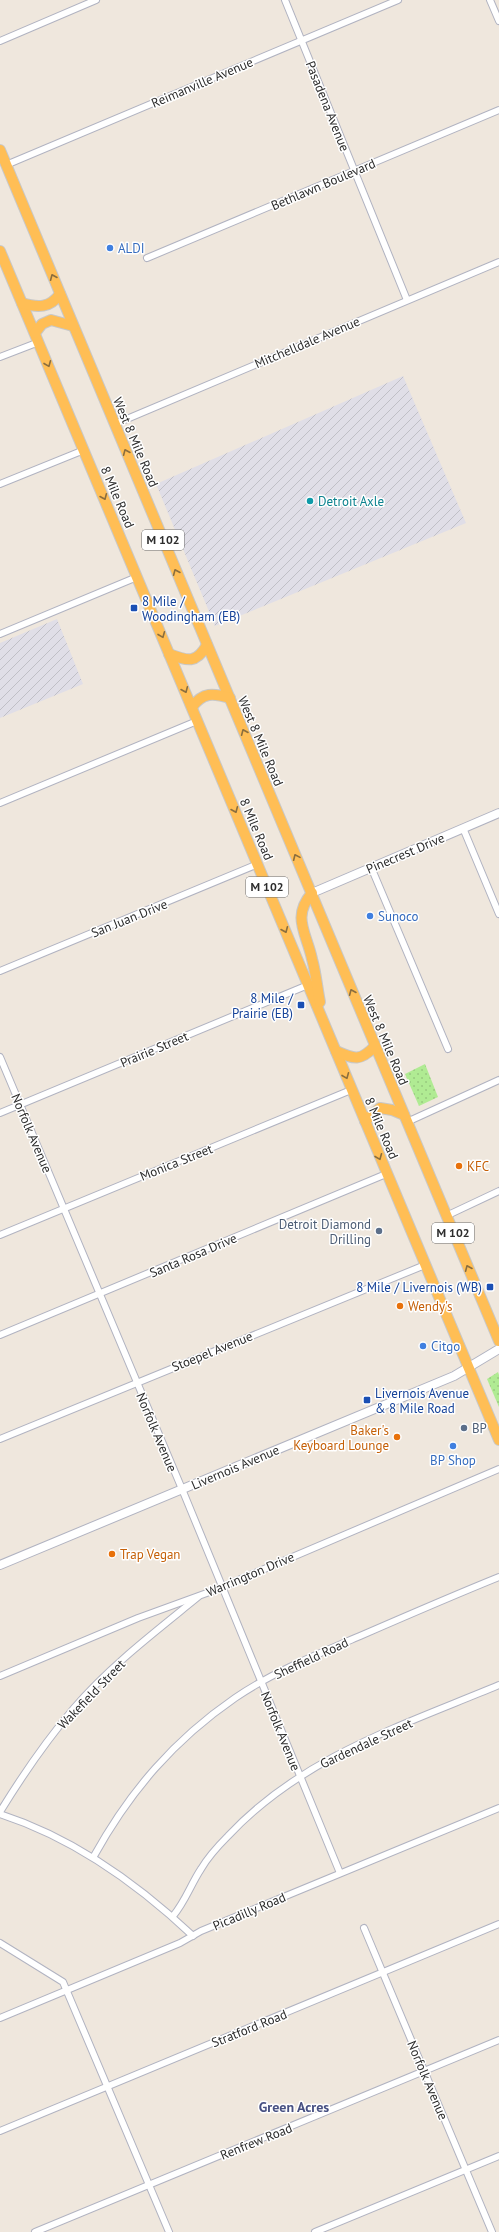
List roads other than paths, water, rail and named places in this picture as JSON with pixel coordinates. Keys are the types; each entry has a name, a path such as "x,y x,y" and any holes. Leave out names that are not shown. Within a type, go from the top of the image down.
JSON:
{"highway":[{"name":"West 8 Mile Road","path":"0,150 499,1342"},
{"name":"8 Mile Road","path":"0,251 258,864 386,1174 499,1440"},
{"path":"22,303 45,306 51,304 60,294"},
{"path":"37,337 42,324 51,320 73,326"},
{"path":"170,654 182,659 193,659 202,654 207,645"},
{"path":"192,707 206,694 218,694 230,698"},
{"path":"312,893 303,907 301,925 312,958 323,1020"},
{"path":"336,1051 349,1057 359,1058 367,1054 375,1046"},
{"path":"365,1121 380,1108 392,1110 405,1119"}],"street":[{"path":"0,41 96,0"},
{"name":"Pasadena Avenue","path":"285,0 407,300"},
{"name":"Reimanville Avenue","path":"6,165 398,0"},
{"path":"490,0 499,21"},
{"name":"Bethlawn Boulevard","path":"147,258 499,110"},
{"name":"Mitchelldale Avenue","path":"115,424 499,262"},
{"path":"0,357 37,337"},
{"path":"0,484 84,450"},
{"path":"0,634 137,577"},
{"path":"0,803 197,721"},
{"name":"Pinecrest Drive","path":"312,893 499,813"},
{"path":"463,828 499,914"},
{"name":"San Juan Drive","path":"0,971 258,864"},
{"path":"371,867 448,1050"},
{"name":"Prairie Street","path":"0,1113 308,985"},
{"name":"Norfolk Avenue","path":"0,1057 182,1489 340,1873"},
{"path":"405,1119 499,1080"},
{"name":"Monica Street","path":"0,1235 352,1090"},
{"name":"Santa Rosa Drive","path":"0,1335 386,1174"},
{"path":"446,1216 499,1191"},
{"name":"Stoepel Avenue","path":"0,1439 136,1382 425,1265"},
{"name":"Livernois Avenue","path":"0,1565 449,1378 469,1368 499,1349"},
{"name":"Warrington Drive","path":"0,1676 138,1618 202,1594 499,1469"},
{"name":"Sheffield Road","path":"94,1856 131,1796 163,1758 210,1716 261,1682 334,1647 499,1577"},
{"name":"Wakefield Street","path":"0,1813 32,1762 75,1707 124,1658 202,1594"},
{"name":"Gardendale Street","path":"173,1916 180,1907 201,1869 227,1837 259,1805 299,1775 345,1749 499,1685"},
{"name":"Picadilly Road","path":"0,2018 180,1943 193,1936 340,1873 499,1808"},
{"path":"0,1813 45,1832 94,1856 173,1916 193,1936"},
{"name":"Stratford Road","path":"0,2131 499,1924"},
{"name":"Norfolk Avenue","path":"364,1928 492,2232"},
{"path":"0,1943 63,1982 68,1990 169,2232"},
{"name":"Renfrew Road","path":"36,2232 499,2040"},
{"path":"315,2232 499,2156"}],"place":[{"name":"ALDI","path":"110,248"},
{"name":"Detroit Axle","path":"310,501"},
{"name":"8 Mile / Woodingham (EB)","path":"134,608"},
{"name":"Sunoco","path":"370,916"},
{"name":"8 Mile / Prairie (EB)","path":"301,1005"},
{"name":"KFC","path":"459,1166"},
{"name":"Detroit Diamond Drilling","path":"379,1231"},
{"name":"8 Mile / Livernois (WB)","path":"490,1287"},
{"name":"Wendy's","path":"400,1306"},
{"name":"Citgo","path":"423,1346"},
{"name":"Livernois Avenue & 8 Mile Road","path":"367,1400"},
{"name":"BP","path":"464,1428"},
{"name":"Baker's Keyboard Lounge","path":"397,1437"},
{"name":"BP Shop","path":"453,1446"},
{"name":"Trap Vegan","path":"112,1554"}],"district":[{"name":"Green Acres","path":"294,2107"}]}
